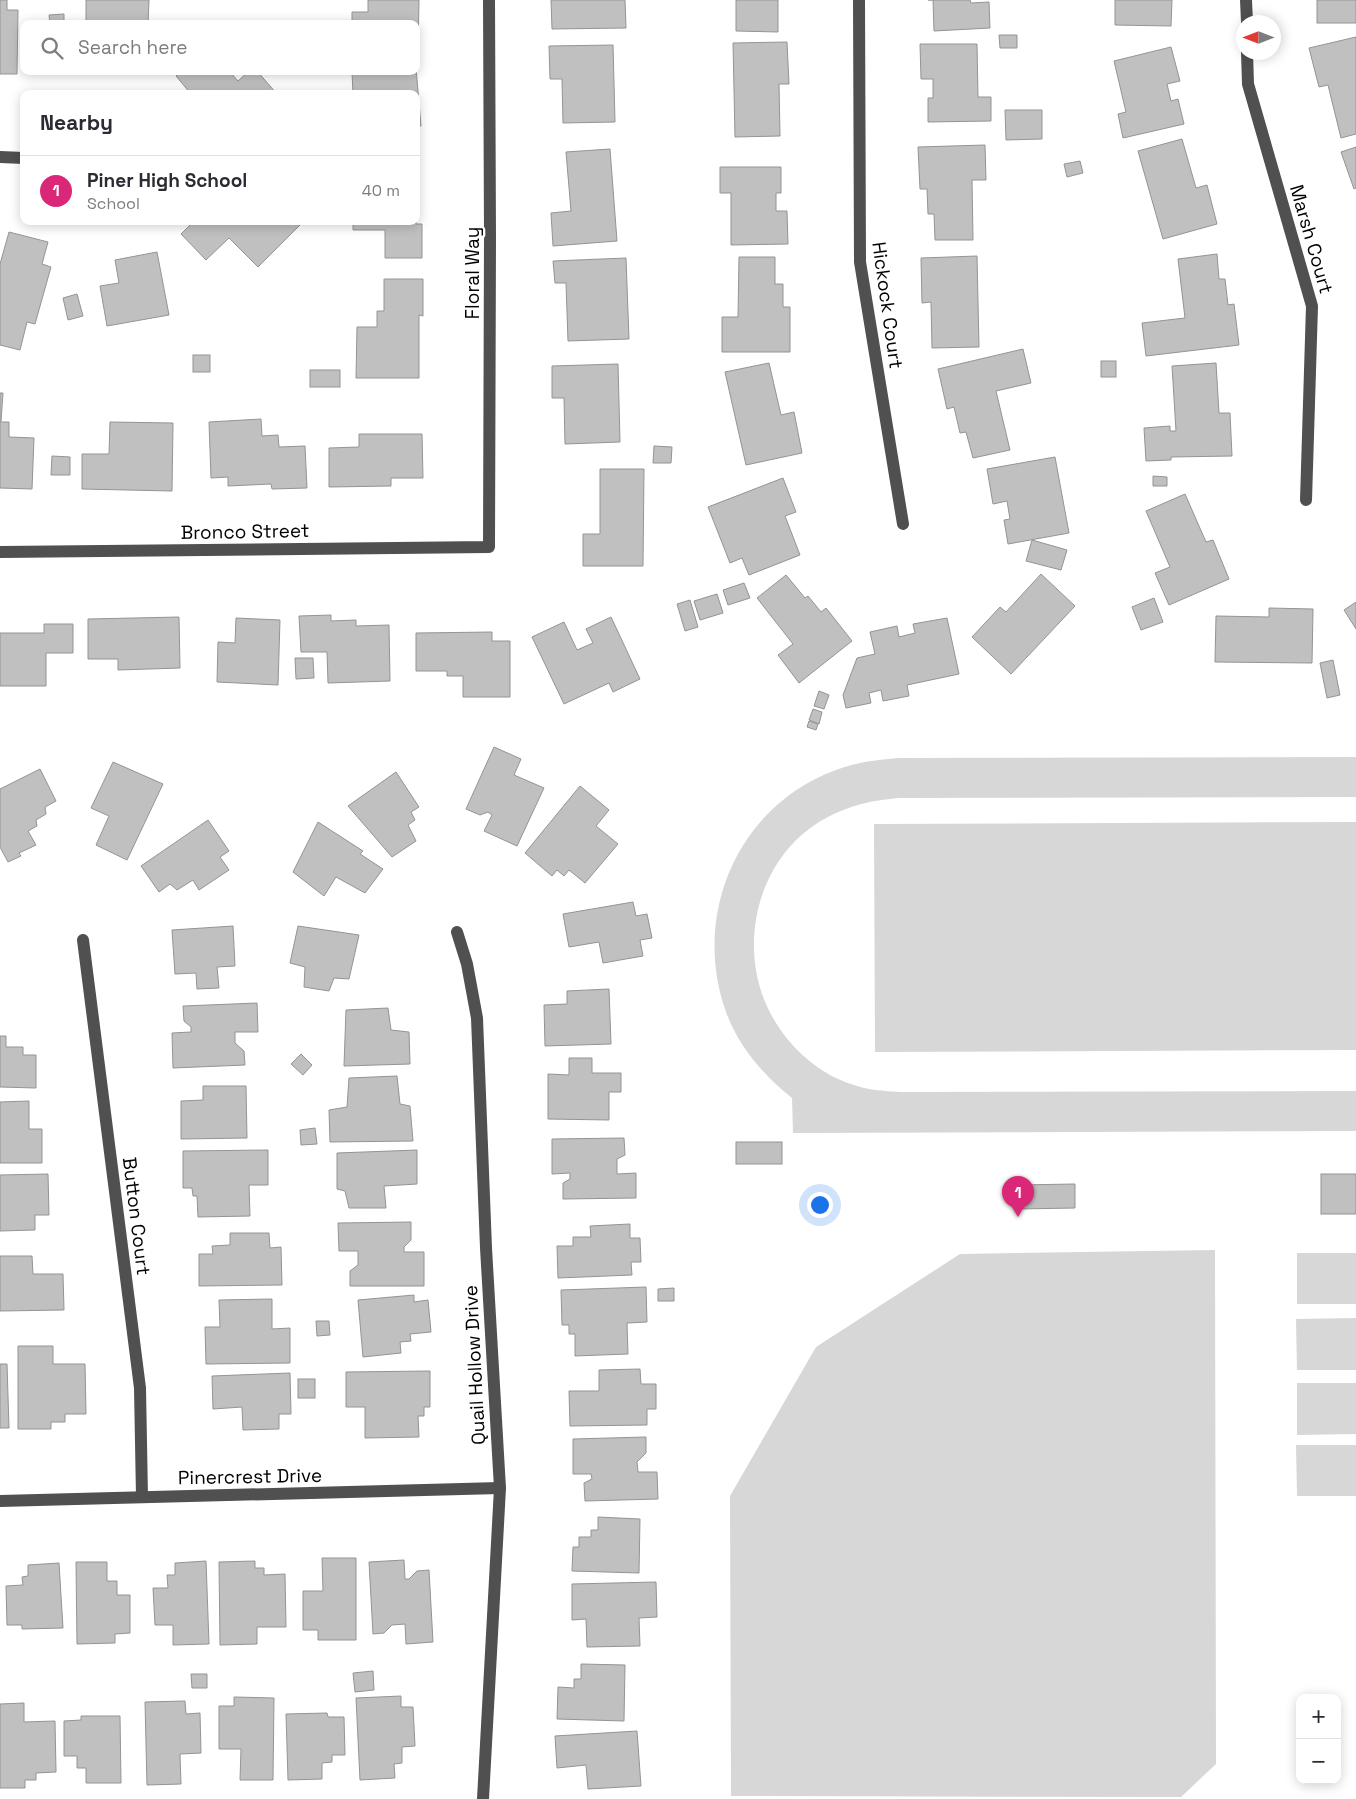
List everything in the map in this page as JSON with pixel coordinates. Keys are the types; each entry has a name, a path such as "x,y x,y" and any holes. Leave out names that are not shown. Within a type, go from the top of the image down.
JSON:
{"street":[{"name":"Floral Way","path":"489,0 490,547"},
{"name":"Hickock Court","path":"859,0 860,262 903,524"},
{"path":"1246,0 1247,15"},
{"name":"Marsh Court","path":"1248,60 1248,84 1312,306 1306,500"},
{"path":"0,157 20,158"},
{"name":"Bronco Street","path":"0,552 490,547"},
{"name":"Quail Hollow Drive","path":"457,932 467,964 476,1018 486,1248 500,1488 483,1799"},
{"name":"Button Court","path":"83,940 140,1388 142,1497"},
{"name":"Pinercrest Drive","path":"0,1501 500,1488"}],"shaded area":[{"path":"1356,757 1356,797 899,798 853,806 826,818 801,836 781,858 766,884 757,913 754,943 757,973 765,1002 780,1029 794,1047 811,1062 830,1075 857,1086 900,1092 1356,1091 1356,1131 793,1133 792,1098 752,1058 736,1035 730,1022 716,973 715,936 720,900 732,867 750,836 773,809 802,786 836,770 859,763 899,758"},
{"path":"1356,822 1356,1050 875,1052 874,824"},
{"path":"1215,1250 1216,1764 1181,1797 731,1796 730,1496 816,1347 960,1254"},
{"path":"1297,1253 1356,1253 1356,1304 1297,1304"},
{"path":"1356,1318 1356,1370 1297,1370 1296,1319"},
{"path":"1297,1383 1356,1383 1356,1434 1297,1435"},
{"path":"1296,1445 1356,1445 1356,1496 1297,1496"}],"building":[{"path":"0,0 7,0 7,10 18,10 17,74 0,74"},
{"path":"86,0 149,0 148,20 86,20"},
{"path":"368,0 419,0 419,20 352,20 352,12 368,12"},
{"path":"551,0 625,0 626,28 552,29"},
{"path":"736,0 778,0 778,32 736,31"},
{"path":"933,0 970,0 971,3 989,2 990,28 934,31"},
{"path":"1115,0 1172,0 1171,26 1115,25"},
{"path":"1317,0 1356,0 1356,23 1317,23"},
{"path":"64,14 64,20 50,20 49,15"},
{"path":"999,35 1017,35 1017,48 1000,48"},
{"path":"1356,37 1356,134 1341,138 1328,85 1319,87 1309,48"},
{"path":"787,42 789,84 779,84 780,136 735,137 733,43"},
{"path":"920,44 977,44 978,97 991,97 991,121 928,122 928,98 933,98 933,79 921,79"},
{"path":"613,45 615,122 563,123 562,79 550,79 549,46"},
{"path":"1171,47 1180,81 1167,84 1171,101 1178,99 1184,124 1123,138 1118,114 1126,112 1114,61"},
{"path":"233,75 238,81 245,75 260,75 274,90 188,90 176,76"},
{"path":"352,75 417,75 418,90 353,90"},
{"path":"1005,110 1042,110 1042,139 1006,140"},
{"path":"1182,139 1196,188 1207,185 1217,224 1163,239 1138,151"},
{"path":"985,145 986,180 972,180 973,240 935,240 934,214 928,214 927,189 920,189 918,147"},
{"path":"1356,147 1356,188 1354,189 1341,152"},
{"path":"610,149 617,241 553,246 551,213 571,211 566,152"},
{"path":"1080,161 1083,173 1067,177 1064,164"},
{"path":"720,167 781,167 781,193 776,193 776,211 787,211 788,244 731,245 731,193 720,193"},
{"path":"422,224 422,258 385,258 385,230 353,230 353,225"},
{"path":"190,225 300,225 258,267 229,238 206,260 181,234"},
{"path":"9,232 48,242 42,264 51,267 35,324 27,322 20,350 0,345 0,264"},
{"path":"157,252 169,315 107,326 100,286 119,283 115,260"},
{"path":"1217,254 1219,279 1225,279 1228,305 1234,304 1239,345 1146,356 1142,323 1185,318 1178,259"},
{"path":"977,256 979,347 932,348 931,302 922,303 921,258"},
{"path":"739,257 775,257 775,284 783,284 783,307 790,307 790,352 722,352 722,317 738,317"},
{"path":"626,258 629,339 568,341 566,283 555,283 553,261"},
{"path":"384,279 423,279 423,316 419,315 419,378 356,378 357,327 377,327 377,311 384,311"},
{"path":"77,294 83,316 68,320 63,298"},
{"path":"1023,349 1031,383 996,391 1010,450 973,458 966,432 960,433 954,407 947,409 938,369"},
{"path":"193,355 210,355 210,372 193,372"},
{"path":"1101,361 1116,361 1116,377 1101,377"},
{"path":"769,363 781,415 794,412 802,453 746,465 725,372"},
{"path":"1216,363 1219,413 1230,413 1232,456 1171,457 1171,460 1146,461 1144,428 1170,426 1170,431 1176,431 1172,366"},
{"path":"618,364 620,442 565,444 564,398 552,398 552,366"},
{"path":"310,370 340,370 340,387 310,387"},
{"path":"0,393 3,393 1,422 9,422 9,437 34,438 32,489 0,488"},
{"path":"261,419 262,436 278,435 279,447 305,446 307,488 272,489 271,484 228,486 228,477 211,478 209,422"},
{"path":"110,422 173,423 172,491 82,489 82,454 109,454"},
{"path":"359,434 422,434 423,478 391,478 391,486 329,487 329,448 359,447"},
{"path":"654,446 672,447 671,463 653,463"},
{"path":"52,456 70,457 70,475 51,475"},
{"path":"1055,457 1069,533 1008,544 1004,520 1010,519 1007,501 993,504 987,469"},
{"path":"600,469 644,469 643,566 583,566 583,534 600,534"},
{"path":"1153,476 1167,477 1167,486 1153,486"},
{"path":"783,478 796,512 785,516 800,555 749,575 742,558 730,563 708,507"},
{"path":"1185,494 1206,542 1213,540 1229,579 1169,605 1155,573 1170,567 1146,511"},
{"path":"1032,540 1067,550 1061,570 1026,561"},
{"path":"1041,574 1075,606 1011,674 972,637 1000,607 1006,612"},
{"path":"786,575 805,598 808,596 821,612 826,608 852,641 799,683 778,655 793,644 757,598"},
{"path":"744,583 750,598 728,605 723,590"},
{"path":"717,594 723,613 700,620 694,601"},
{"path":"1154,598 1163,622 1141,630 1132,607"},
{"path":"690,600 698,627 685,631 677,604"},
{"path":"1356,602 1356,629 1344,610"},
{"path":"1269,608 1313,609 1312,663 1215,662 1216,616 1269,617"},
{"path":"331,615 331,621 356,620 356,626 389,625 390,681 328,683 327,652 301,652 299,616"},
{"path":"179,617 180,668 118,670 118,659 88,659 88,619"},
{"path":"611,617 640,679 613,692 609,683 564,704 532,637 564,622 577,650 593,643 586,629"},
{"path":"236,618 280,620 278,685 217,682 218,642 235,643"},
{"path":"947,618 959,674 907,685 909,696 883,701 881,690 869,693 871,703 846,708 843,695 857,658 875,654 870,632 897,626 899,637 915,633 913,624"},
{"path":"44,624 73,624 73,653 46,653 46,686 0,686 0,633 44,633"},
{"path":"492,632 492,641 510,641 510,697 463,697 463,676 447,676 447,671 416,671 416,633"},
{"path":"295,658 313,658 314,678 296,679"},
{"path":"1333,660 1340,695 1327,698 1320,663"},
{"path":"819,691 829,695 824,709 814,706"},
{"path":"813,709 822,712 819,724 809,720"},
{"path":"809,721 818,724 816,730 807,727"},
{"path":"494,747 521,759 514,775 544,788 517,846 484,831 492,815 488,812 480,815 466,809"},
{"path":"113,762 163,784 127,860 96,845 109,816 91,808"},
{"path":"40,769 56,801 45,807 46,814 36,820 37,826 28,831 36,845 19,853 21,856 8,862 0,847 0,789"},
{"path":"396,772 419,807 411,812 415,820 408,825 416,841 392,857 348,806"},
{"path":"580,786 609,810 596,826 618,844 585,883 569,870 564,876 557,870 552,876 525,853"},
{"path":"208,820 229,851 220,857 229,870 199,890 193,880 177,890 170,884 159,892 141,866"},
{"path":"318,822 363,851 360,854 383,869 365,893 336,877 324,896 293,872"},
{"path":"633,902 636,916 647,914 652,938 640,940 643,956 603,963 599,942 569,947 563,914"},
{"path":"233,926 235,966 217,967 219,988 197,989 196,973 175,974 172,930"},
{"path":"298,926 359,935 349,979 334,978 329,991 304,987 305,967 290,963"},
{"path":"609,989 611,1044 545,1046 544,1005 567,1004 567,991"},
{"path":"257,1003 258,1032 235,1032 235,1043 244,1051 245,1065 173,1068 172,1033 191,1032 191,1027 184,1021 183,1006"},
{"path":"388,1008 391,1030 409,1032 410,1064 344,1066 346,1010"},
{"path":"0,1036 6,1036 6,1047 23,1047 23,1055 36,1055 36,1088 0,1087"},
{"path":"301,1054 312,1065 303,1075 291,1064"},
{"path":"569,1058 592,1058 592,1073 621,1073 621,1092 609,1092 609,1120 548,1119 548,1074 569,1075"},
{"path":"397,1076 400,1104 410,1106 413,1141 330,1142 329,1110 347,1107 349,1078"},
{"path":"203,1086 246,1086 247,1138 181,1139 181,1101 203,1100"},
{"path":"29,1101 29,1129 42,1129 42,1163 0,1163 0,1102"},
{"path":"315,1128 317,1144 301,1145 300,1130"},
{"path":"624,1138 625,1155 617,1159 617,1174 636,1173 636,1198 563,1199 563,1183 570,1179 570,1173 552,1174 552,1139"},
{"path":"736,1142 782,1142 782,1164 736,1164"},
{"path":"268,1150 268,1185 249,1185 250,1216 198,1217 197,1196 193,1196 192,1188 183,1188 183,1151"},
{"path":"417,1150 417,1184 384,1186 386,1208 349,1208 345,1191 337,1189 337,1153"},
{"path":"48,1174 49,1215 35,1215 35,1230 0,1231 0,1175"},
{"path":"1321,1174 1356,1174 1356,1214 1321,1214"},
{"path":"1075,1184 1075,1208 1017,1209 1017,1185"},
{"path":"411,1222 411,1240 404,1247 404,1252 424,1252 424,1286 350,1286 350,1271 358,1265 358,1251 339,1251 338,1223"},
{"path":"630,1224 630,1238 640,1238 641,1262 631,1262 632,1275 558,1278 557,1246 573,1246 573,1237 591,1237 590,1226"},
{"path":"230,1233 269,1233 270,1248 281,1247 282,1285 199,1286 199,1254 213,1254 212,1246 230,1245"},
{"path":"0,1256 32,1256 33,1274 63,1274 64,1310 0,1311"},
{"path":"646,1287 647,1322 627,1323 628,1354 575,1356 575,1334 569,1334 569,1325 562,1325 561,1290"},
{"path":"674,1288 674,1301 658,1301 658,1289"},
{"path":"414,1295 414,1302 428,1300 431,1332 410,1334 411,1341 400,1342 401,1353 363,1357 358,1300"},
{"path":"272,1299 272,1329 290,1328 290,1363 206,1364 205,1327 220,1327 219,1300"},
{"path":"316,1321 329,1321 330,1335 317,1336"},
{"path":"18,1346 53,1346 53,1364 85,1364 86,1414 65,1414 65,1422 51,1422 51,1429 18,1429"},
{"path":"0,1364 7,1364 9,1428 0,1428"},
{"path":"640,1369 641,1384 656,1384 656,1409 647,1409 647,1425 570,1426 569,1391 599,1391 599,1370"},
{"path":"430,1371 430,1407 424,1407 424,1416 418,1416 419,1437 365,1438 365,1407 346,1407 346,1372"},
{"path":"290,1373 291,1414 279,1414 279,1429 243,1430 242,1407 213,1409 212,1376"},
{"path":"298,1379 315,1379 315,1398 298,1398"},
{"path":"646,1437 646,1453 637,1462 638,1472 657,1472 658,1499 585,1501 584,1483 592,1479 591,1474 573,1474 573,1439"},
{"path":"598,1517 640,1519 639,1573 572,1571 573,1547 579,1547 579,1537 591,1537 591,1530 598,1530"},
{"path":"322,1558 356,1558 356,1640 318,1640 318,1630 303,1630 303,1591 323,1591"},
{"path":"404,1560 405,1579 409,1579 417,1571 429,1570 433,1642 406,1644 405,1624 392,1625 384,1633 373,1634 369,1562"},
{"path":"206,1561 209,1644 173,1645 173,1625 155,1625 153,1588 168,1588 167,1575 175,1575 175,1563"},
{"path":"255,1561 255,1568 264,1568 264,1575 285,1574 286,1627 257,1627 257,1644 220,1645 219,1562"},
{"path":"76,1562 107,1562 107,1581 117,1581 117,1595 130,1595 130,1633 115,1634 115,1643 77,1644"},
{"path":"59,1563 63,1628 22,1629 22,1625 7,1625 6,1586 23,1585 22,1577 28,1576 28,1565"},
{"path":"656,1582 657,1617 639,1618 640,1646 587,1647 586,1619 572,1620 572,1584"},
{"path":"581,1664 625,1665 624,1721 557,1719 558,1687 574,1688 574,1679 581,1679"},
{"path":"373,1671 374,1690 355,1692 353,1673"},
{"path":"191,1674 207,1674 207,1688 192,1688"},
{"path":"401,1696 401,1707 413,1707 415,1746 402,1747 402,1763 394,1764 395,1778 360,1780 356,1698"},
{"path":"234,1697 274,1698 273,1780 240,1780 241,1749 219,1749 219,1706 234,1706"},
{"path":"185,1701 186,1714 200,1713 201,1753 180,1754 181,1784 147,1785 145,1702"},
{"path":"24,1703 24,1722 55,1721 56,1772 36,1773 36,1780 25,1780 25,1788 0,1788 0,1704"},
{"path":"327,1713 328,1717 344,1717 345,1755 332,1755 332,1762 322,1763 322,1779 288,1780 286,1714"},
{"path":"81,1716 120,1716 121,1783 86,1783 86,1768 77,1768 77,1756 64,1756 64,1721 81,1720"},
{"path":"637,1731 641,1786 588,1789 586,1765 557,1768 555,1736"}],"place":[{"name":"Piner High School","path":"1018,1217"}]}
